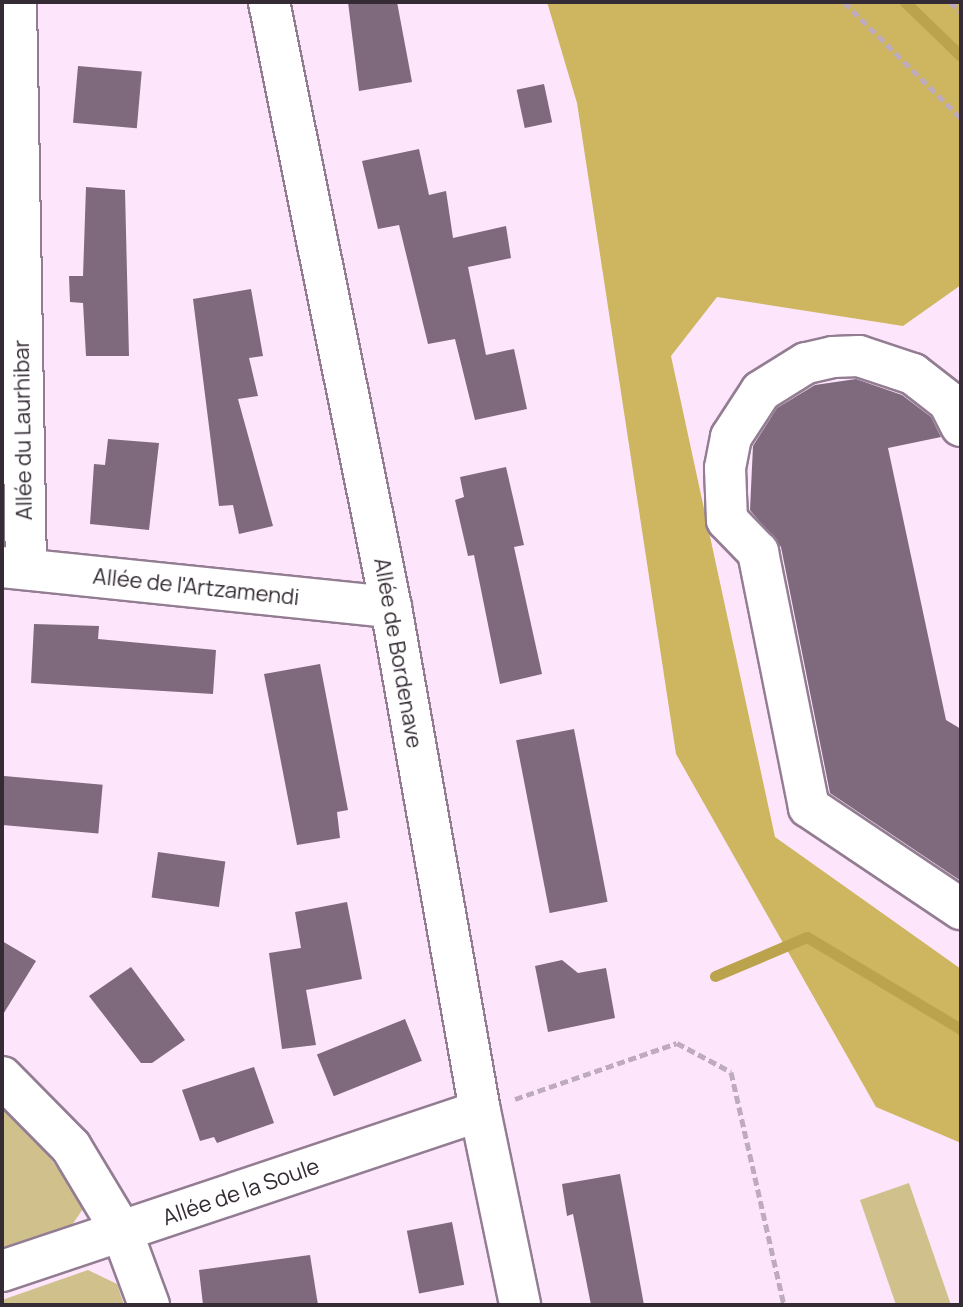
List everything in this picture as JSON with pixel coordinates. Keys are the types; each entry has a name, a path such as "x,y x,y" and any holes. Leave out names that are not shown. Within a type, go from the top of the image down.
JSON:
{"street":[{"name":"Allée du Laurhibar","path":"14,568 16,2"},
{"name":"Allée de Bordenave","path":"269,2 391,607 480,1111 520,1305"},
{"path":"957,411 934,385 886,362 859,356 806,363 752,403 731,437 725,468 727,520 758,552 809,807 961,909"},
{"name":"Allée de l'Artzamendi","path":"14,568 391,607"},
{"path":"2,1077 71,1147 122,1232 149,1305"},
{"name":"Allée de la Soule","path":"2,1271 480,1111"}],"path":[{"path":"844,2 961,118"},
{"path":"950,2 961,12"},
{"path":"480,1111 677,1043 731,1072 784,1305"}],"shaded area":[{"path":"547,2 961,2 961,285 903,326 717,297 671,356 775,837 961,969 961,1143 876,1107 676,754 577,103"},
{"path":"2,1104 21,1118 85,1206 72,1225 2,1248"},
{"path":"909,1183 951,1305 896,1305 860,1200"},
{"path":"88,1270 117,1284 124,1305 2,1305 2,1300"}],"building":[{"path":"348,2 397,2 412,82 359,91"},
{"path":"78,66 142,72 137,128 73,123"},
{"path":"544,84 552,122 525,128 517,90"},
{"path":"419,149 429,195 446,191 453,238 506,226 511,258 468,267 486,355 514,349 527,409 475,420 455,339 428,344 399,225 378,229 362,161"},
{"path":"86,187 125,190 129,356 86,356 83,303 70,302 69,276 83,276"},
{"path":"251,289 263,356 249,358 258,396 238,399 273,526 239,534 233,505 219,506 193,299"},
{"path":"856,379 902,395 931,417 941,437 888,448 946,720 961,729 961,881 830,793 781,547 750,510 753,446 777,408 815,385"},
{"path":"108,439 159,443 149,530 90,524 94,464 105,465"},
{"path":"506,467 524,545 514,547 542,674 500,684 474,555 468,556 455,500 464,497 460,477"},
{"path":"34,624 99,626 98,639 216,650 213,694 31,683"},
{"path":"320,664 348,810 337,812 340,838 297,845 264,674"},
{"path":"574,729 608,902 550,913 516,740"},
{"path":"4,776 103,785 98,833 2,825"},
{"path":"158,852 225,861 219,907 152,898"},
{"path":"347,902 362,979 306,990 316,1045 282,1049 269,953 301,948 295,912"},
{"path":"2,941 36,961 2,1016"},
{"path":"562,960 578,973 606,968 615,1018 548,1032 535,966"},
{"path":"131,967 185,1040 152,1063 141,1063 89,996"},
{"path":"405,1019 422,1061 334,1096 317,1055"},
{"path":"254,1067 274,1123 217,1143 214,1137 200,1141 182,1090"},
{"path":"620,1174 644,1305 591,1305 573,1214 567,1216 562,1184"},
{"path":"452,1222 464,1285 419,1294 407,1231"},
{"path":"310,1255 318,1305 203,1305 199,1270"}],"waterway":[{"path":"905,2 961,56"},
{"path":"715,976 807,937 961,1029"}]}
